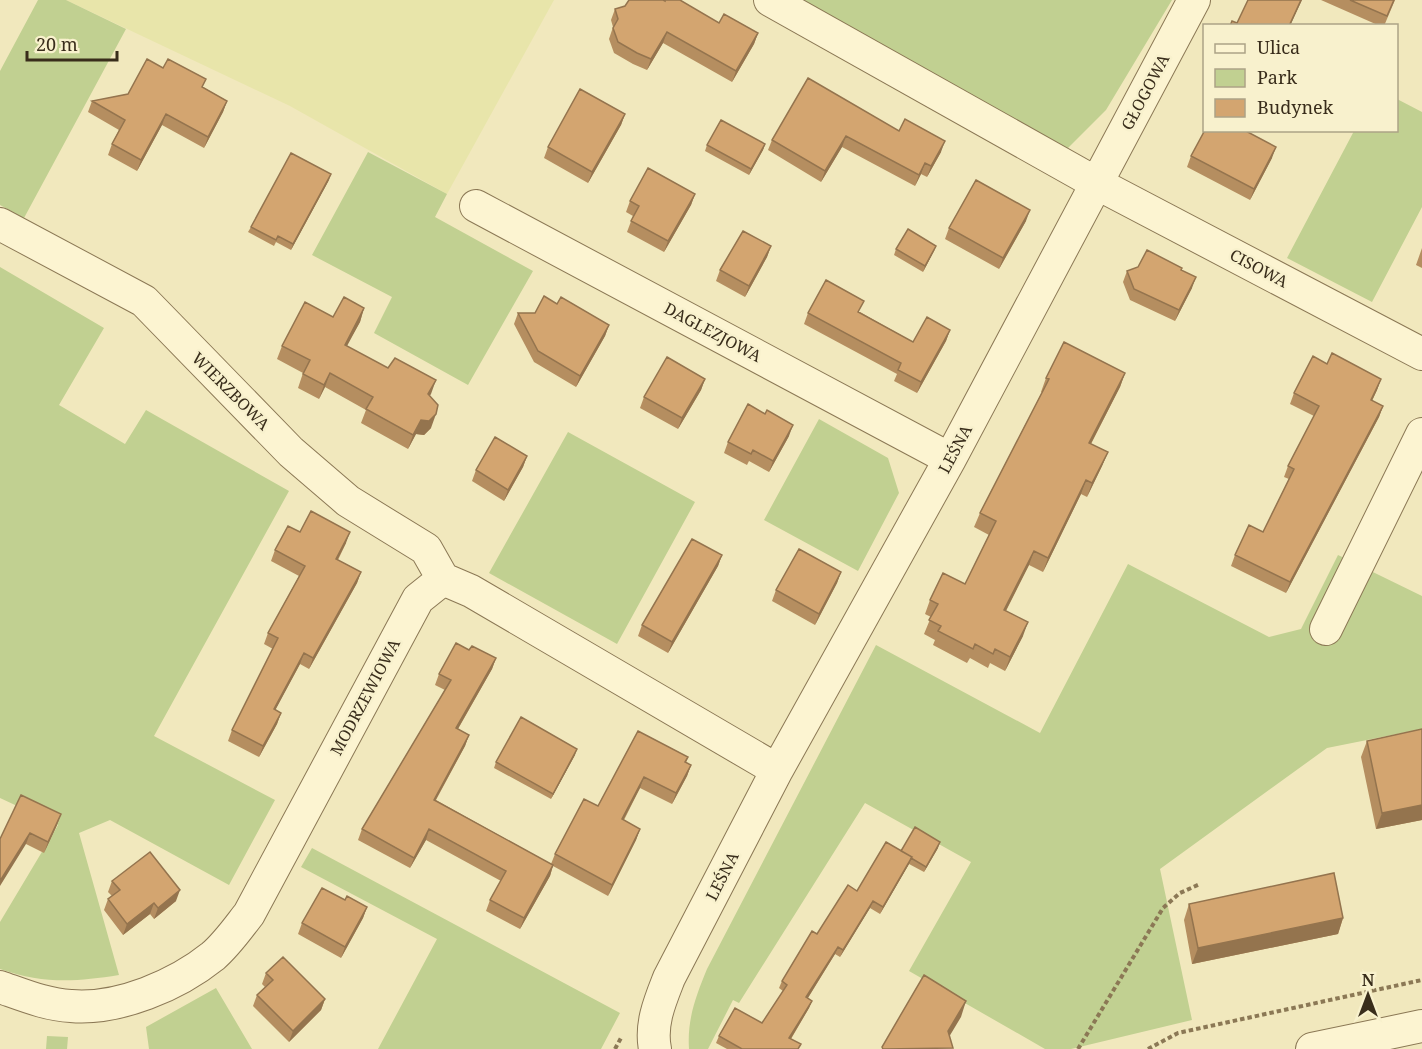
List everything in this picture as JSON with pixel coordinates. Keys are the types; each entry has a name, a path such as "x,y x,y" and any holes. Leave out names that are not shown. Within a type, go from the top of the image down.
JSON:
{"street":[{"path":"770,0 1096,183"},
{"name":"GŁOGOWA","path":"1096,183 1194,0"},
{"name":"CISOWA","path":"1096,183 1422,354"},
{"name":"LEŚNA","path":"655,1049 653,1039 657,1008 669,978 777,770 950,459 1096,183"},
{"name":"DAGLEZJOWA","path":"476,206 950,459"},
{"name":"WIERZBOWA","path":"0,224 144,301 291,452 348,501 426,549 443,579"},
{"path":"1326,629 1422,434"},
{"path":"443,579 471,591 777,770"},
{"name":"MODRZEWIOWA","path":"0,987 40,1001 72,1006 107,1004 170,982 213,956 249,914 418,599 443,579"},
{"path":"1312,1049 1422,1026"}],"path":[{"path":"1078,1049 1163,908 1180,893 1200,884"},
{"path":"1148,1049 1178,1033 1422,980"}],"shaded area":[{"path":"66,0 554,0 447,194 290,106"}],"green space":[{"path":"38,0 66,0 126,29 24,218 0,205 0,71"},
{"path":"794,0 1172,0 1106,110 1065,151"},
{"path":"1398,100 1422,112 1422,207 1372,302 1287,258 1353,132 1398,132"},
{"path":"368,152 447,194 435,217 533,271 468,385 374,333 392,297 312,255"},
{"path":"0,267 104,328 59,405 125,444 146,410 289,491 154,736 275,800 229,885 110,820 79,833 119,975 59,980 31,977 0,969 0,922 58,825 0,798"},
{"path":"819,419 888,458 899,493 858,571 764,520"},
{"path":"568,432 695,502 617,644 489,573"},
{"path":"1338,555 1422,596 1422,729 1327,748 1160,869 1192,1020 1071,1049 1045,1049 909,971 971,862 865,803 739,1003 733,1000 708,1049 689,1049 691,1018 707,969 876,645 1040,733 1128,564 1269,637 1301,629"},
{"path":"312,848 620,1013 601,1049 378,1049 437,939 301,867"},
{"path":"216,988 252,1049 149,1049 146,1027"},
{"path":"47,1036 68,1037 67,1049 46,1049"}],"building":[{"path":"629,0 680,0 719,23 724,14 758,33 736,71 667,32 651,59 618,42 613,28 618,19 615,9 625,6"},
{"path":"1248,0 1301,0 1290,24 1231,24 1232,21 1237,23"},
{"path":"1350,0 1394,0 1387,16"},
{"path":"147,59 163,68 168,59 206,79 202,87 227,101 208,137 166,114 141,160 112,144 125,120 92,101 128,94"},
{"path":"808,78 899,131 905,119 945,141 931,166 925,163 919,175 846,136 825,171 772,140"},
{"path":"580,89 625,114 592,172 548,147"},
{"path":"721,120 765,144 751,169 707,145"},
{"path":"1204,132 1248,132 1276,147 1254,189 1191,156"},
{"path":"291,153 331,174 293,244 278,236 276,240 251,227"},
{"path":"648,168 695,194 668,241 631,221 639,206 630,201"},
{"path":"976,180 1030,210 1003,258 949,228"},
{"path":"908,229 936,246 925,266 896,249"},
{"path":"743,231 771,246 749,286 720,270"},
{"path":"1147,250 1196,277 1179,310 1134,289 1127,271 1138,267"},
{"path":"826,280 864,301 858,312 913,342 927,317 950,330 921,382 898,370 901,363 808,313"},
{"path":"544,296 557,304 561,297 609,325 580,376 538,351 518,313 535,313"},
{"path":"344,297 364,308 345,345 388,368 395,358 436,380 428,394 438,405 436,414 429,421 421,420 413,435 366,409 373,397 330,373 324,385 303,374 310,360 282,346 305,302 333,317"},
{"path":"1064,342 1125,373 1089,443 1108,452 1092,483 1086,480 1048,558 1034,551 1004,610 1028,622 1010,657 995,649 993,654 975,644 973,649 938,631 941,626 929,620 938,604 930,600 943,573 965,584 996,521 980,513 1049,379 1046,378"},
{"path":"1332,353 1381,379 1371,400 1383,406 1290,582 1235,555 1249,525 1263,532 1294,469 1288,466 1319,406 1294,393 1313,356 1327,364"},
{"path":"667,357 705,379 682,418 644,397"},
{"path":"748,404 765,414 767,410 793,425 773,461 753,450 751,454 728,442"},
{"path":"495,437 527,456 508,490 476,470"},
{"path":"311,511 350,532 336,559 361,572 313,658 304,653 274,709 281,713 263,746 232,730 278,638 268,633 305,566 275,550 288,526 300,532"},
{"path":"692,539 722,555 672,642 642,625"},
{"path":"799,549 841,572 819,614 776,590"},
{"path":"456,643 469,650 472,646 496,658 456,728 469,735 434,800 553,865 524,918 490,900 506,871 429,829 414,858 362,829 451,680 439,674"},
{"path":"521,717 577,749 553,794 496,762"},
{"path":"1422,729 1422,805 1382,813 1367,741"},
{"path":"638,731 688,757 685,762 691,765 676,793 644,777 622,819 640,829 612,885 555,854 584,799 598,806"},
{"path":"21,795 61,814 48,842 30,833 0,881 0,839"},
{"path":"915,827 940,842 926,867 901,851"},
{"path":"886,842 912,857 883,907 873,901 843,950 838,947 806,997 812,1001 789,1038 801,1044 798,1049 742,1049 719,1036 735,1008 762,1023 787,985 782,981 812,931 817,934 848,885 857,891"},
{"path":"150,852 180,890 158,908 154,903 127,924 108,899 120,890 112,881"},
{"path":"1334,873 1343,918 1198,948 1189,904"},
{"path":"322,888 345,900 347,896 367,907 345,947 302,923"},
{"path":"283,957 325,999 293,1031 257,995 273,980 266,973"},
{"path":"924,975 966,1001 948,1031 953,1048 883,1049 882,1047"}]}
